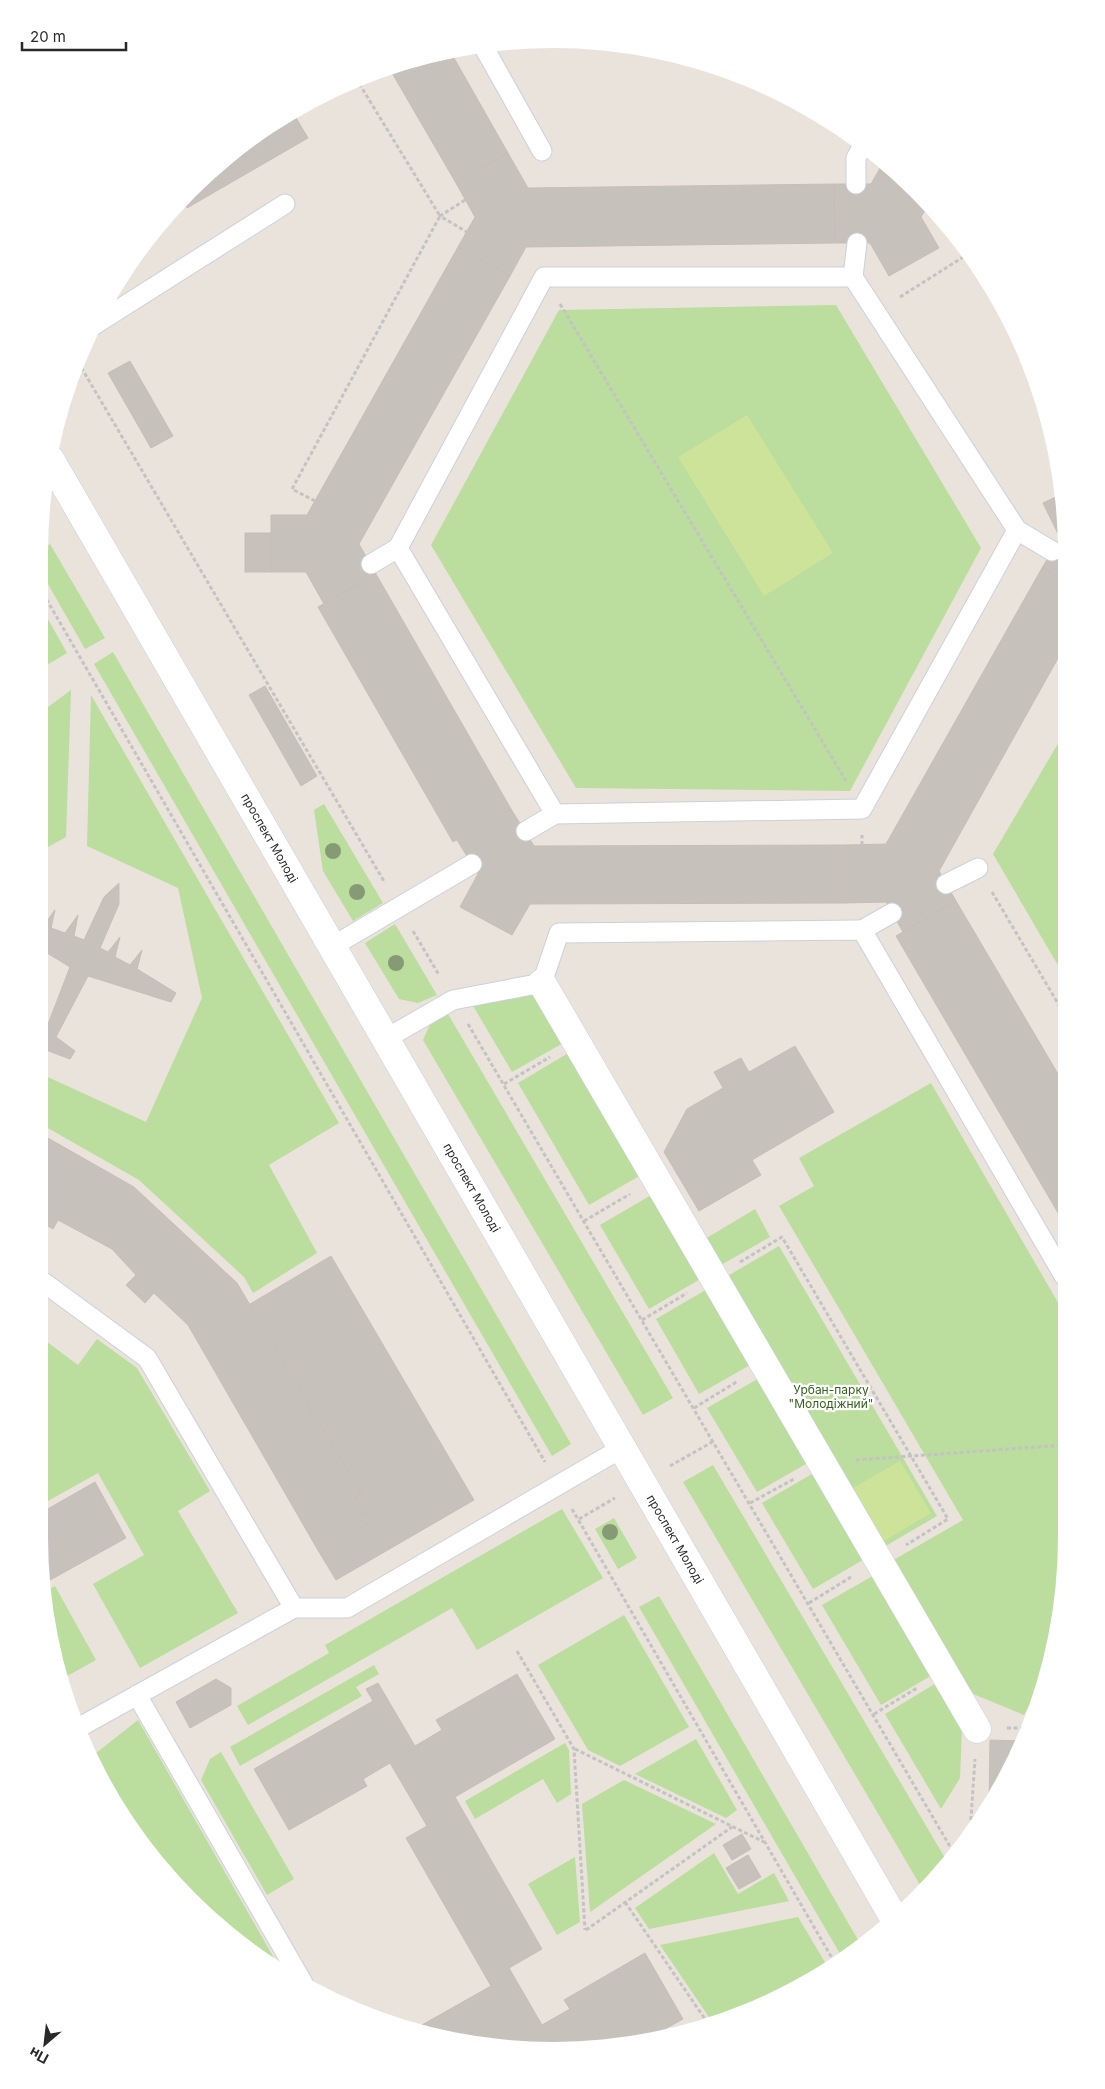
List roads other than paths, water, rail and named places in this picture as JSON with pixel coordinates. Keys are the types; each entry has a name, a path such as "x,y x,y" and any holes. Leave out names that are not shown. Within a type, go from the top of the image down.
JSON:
{"street":[{"name":"проспект Молоді","path":"55,468 387,1038 890,1911"},
{"path":"542,983 977,1729"}],"lane":[{"path":"487,52 542,151"},
{"path":"856,184 856,158 859,152"},
{"path":"107,316 285,204"},
{"path":"857,243 852,277 1017,530 1052,551"},
{"path":"371,564 398,548 544,277 852,277"},
{"path":"526,831 555,814 862,809 1017,530"},
{"path":"398,548 555,814"},
{"path":"333,946 472,864"},
{"path":"946,884 978,868"},
{"path":"387,1038 454,1000 542,983 559,933 862,930 892,913"},
{"path":"862,930 1058,1266"},
{"path":"47,1284 148,1358 294,1608"},
{"path":"84,1725 294,1608 347,1608 622,1448"},
{"path":"137,1695 297,1972"}],"park label":[{"name":"Урбан-парку \"Молодіжний\"","path":"831,1397"}]}
